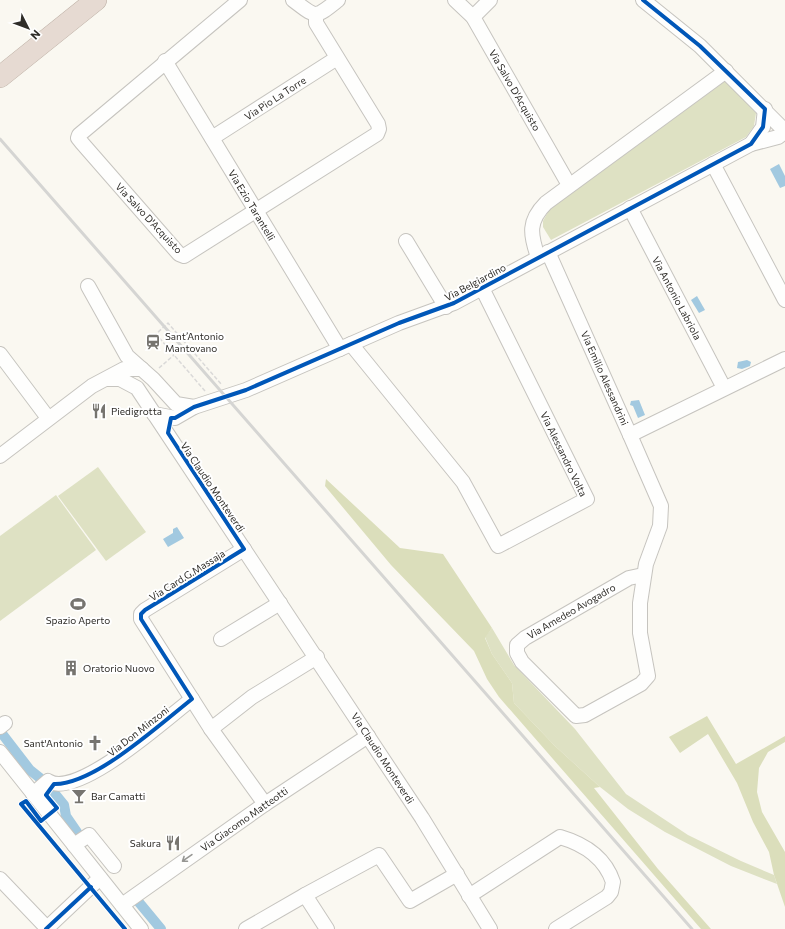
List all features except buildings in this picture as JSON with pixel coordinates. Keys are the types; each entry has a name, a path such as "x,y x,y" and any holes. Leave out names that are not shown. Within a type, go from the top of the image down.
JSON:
{"highway":[{"path":"0,77 96,0"}],"street":[{"name":"Via Salvo D'Acquisto","path":"240,0 82,131 78,138 179,254 184,256 256,212 377,134 379,129 378,124 316,23 316,15"},
{"path":"293,0 312,14 316,15 338,0"},
{"name":"Via Salvo D'Acquisto","path":"455,0 473,17 569,185"},
{"path":"473,17 490,0"},
{"path":"645,1 700,46 765,109 784,131"},
{"name":"Via Pio La Torre","path":"212,138 337,58"},
{"name":"Via Ezio Tarantelli","path":"165,61 256,212 345,346"},
{"path":"543,254 532,235 536,214 546,203 726,71"},
{"path":"756,139 765,120 765,109"},
{"name":"Via Belgiardino","path":"171,418 175,418 194,407 280,376 399,323 446,307 713,164 756,139 778,137 784,131"},
{"path":"713,164 785,300"},
{"name":"Via Antonio Labriola","path":"630,208 724,388"},
{"path":"406,241 446,307"},
{"name":"Via Emilio Alessandrini","path":"543,254 630,435 785,359"},
{"path":"88,286 128,374 141,381 148,375"},
{"name":"Via Alessandro Volta","path":"345,346 463,482 498,546 587,499 482,288"},
{"path":"0,354 48,418"},
{"path":"0,456 92,386 107,379 128,374 148,375 176,404 194,407"},
{"name":"Via Claudio Monteverdi","path":"128,374 368,736 457,874 490,929"},
{"path":"152,410 164,403 167,395"},
{"path":"167,395 172,407 168,433"},
{"path":"152,410 171,418"},
{"name":"Via Amedeo Avogadro","path":"630,435 661,506 660,526 643,575 639,610 640,633 648,676 641,684 627,692 585,715 576,716 522,662 517,653 517,645 525,638 629,578 643,575"},
{"name":"Via Card.G.Massaja","path":"244,549 145,610 141,614 141,619 211,729 265,804"},
{"path":"221,638 280,603"},
{"path":"211,729 252,697 317,658"},
{"name":"Via Don Minzoni","path":"33,794 48,781 54,784 63,785 76,782 99,770 192,699"},
{"name":"Via Giacomo Matteotti","path":"122,905 168,867 368,736"},
{"path":"0,752 141,929"},
{"path":"74,845 89,835 114,866"},
{"path":"469,896 560,837 576,842 591,851 602,862 613,882 611,892 607,897 556,929"},
{"path":"246,929 379,855 410,901 457,874"},
{"path":"0,879 47,929 100,878"},
{"path":"305,895 327,929"}],"path":[{"path":"213,400 156,334 168,323 230,395"},
{"path":"148,375 174,355"}],"green space":[{"path":"724,82 728,82 756,113 754,126 746,137 551,240 543,227 543,221 549,210"},
{"path":"98,467 146,532 106,561 58,496"},
{"path":"326,479 400,548 443,554 492,628 485,638 492,654 512,683 514,703 555,746 600,787 594,788 658,869 711,929 701,929 499,697 487,679 474,651 391,565 325,486"},
{"path":"56,495 96,550 0,621 0,536"},
{"path":"492,628 514,665 575,729 626,794 688,835 741,861 774,875 777,884 731,866 665,832 628,809 600,787 555,746 514,703 512,683 492,654 485,637"},
{"path":"707,716 736,764 785,736 785,742 768,752 759,768 757,792 762,812 785,852 785,907 774,875 769,852 753,822 737,783 708,734 680,753 669,737"}],"water":[{"path":"779,164 785,176 785,186 780,188 770,169"},
{"path":"697,296 705,310 699,313 691,300"},
{"path":"747,360 751,362 750,366 742,369 737,368 738,362"},
{"path":"639,400 645,415 638,418 633,406 630,405 631,401"},
{"path":"177,527 184,538 168,547 163,539 173,533 173,529"}],"waterway":[{"path":"0,731 30,770 40,778"},
{"path":"55,794 64,805 66,816 77,832"},
{"path":"137,900 161,929"}],"railway":[{"path":"0,139 692,929"}],"cycle path":[{"path":"125,929 21,804 26,801 41,821 57,808 46,795 54,784 70,782 88,775 107,764 126,752 192,699 141,619 141,614 145,610 244,549 168,433 171,418 175,418 194,407 246,390 399,323 454,303 751,144 763,127 765,109 700,46 643,0"},
{"path":"46,929 91,887"}],"place":[{"name":"Sant’Antonio Mantovano","path":"153,342"},
{"name":"Piedigrotta","path":"99,411"},
{"name":"Spazio Aperto","path":"78,604"},
{"name":"Oratorio Nuovo","path":"71,668"},
{"name":"Sant'Antonio","path":"95,743"},
{"name":"Bar Camatti","path":"79,796"},
{"name":"Sakura","path":"173,843"}]}
